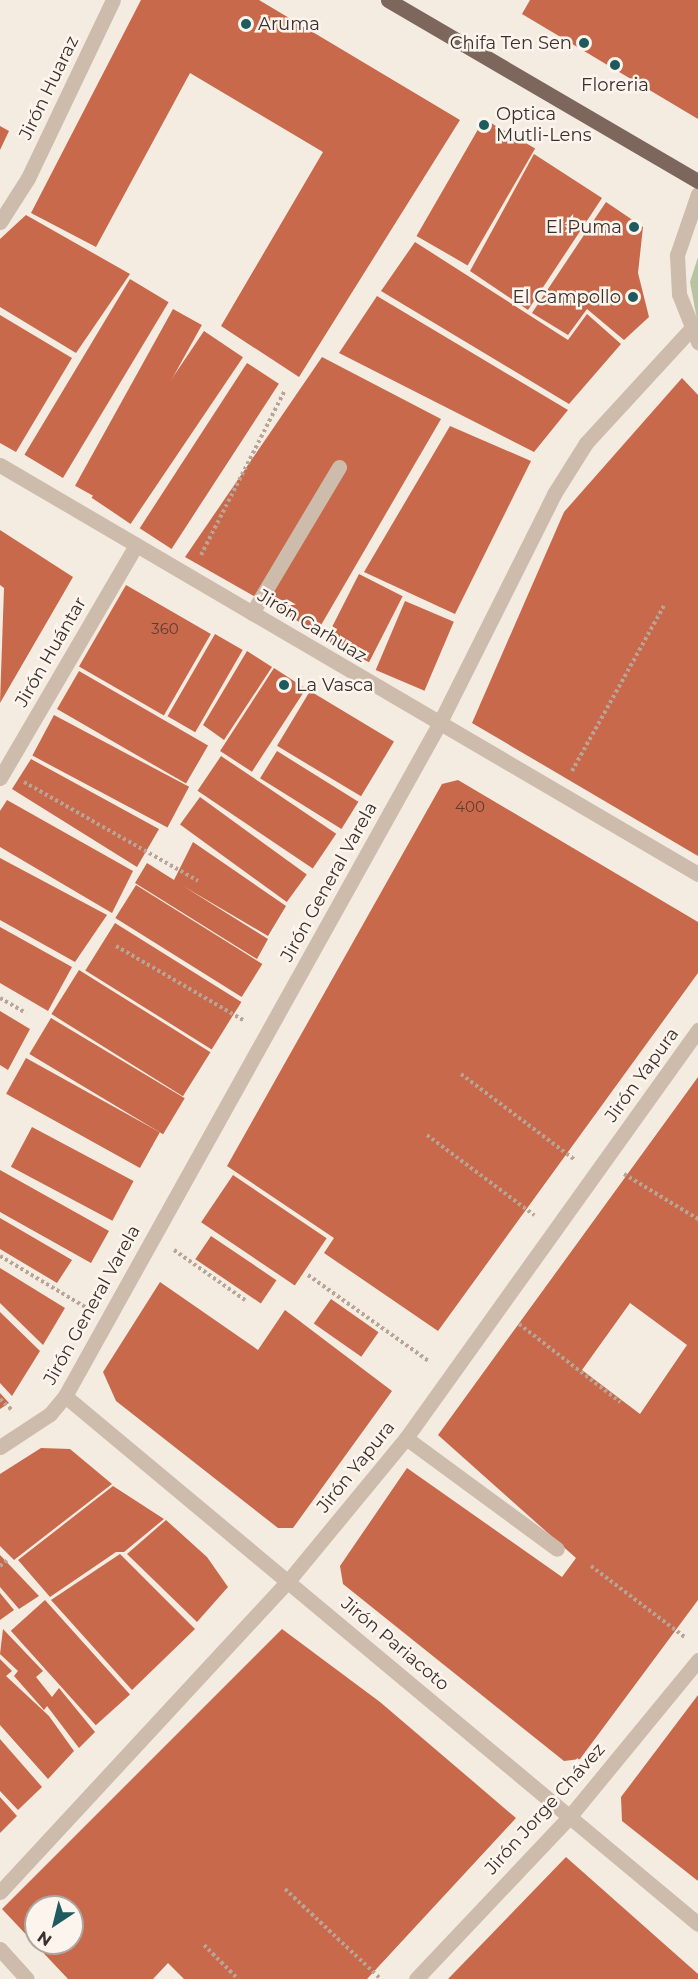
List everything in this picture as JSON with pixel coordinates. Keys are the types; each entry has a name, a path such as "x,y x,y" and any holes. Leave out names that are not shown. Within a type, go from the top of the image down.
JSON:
{"main road":[{"path":"388,0 698,181"}],"street":[{"name":"Jirón Huaraz","path":"0,222 28,178 113,0"},
{"path":"694,336 679,294 677,255 698,194"},
{"name":"Jirón General Varela","path":"0,1448 50,1414 65,1396 439,724 554,494 586,443 694,336"},
{"name":"Jirón Carhuaz","path":"0,465 698,874"},
{"path":"252,613 339,467"},
{"name":"Jirón Huántar","path":"2,774 136,545"},
{"name":"Jirón Yapura","path":"0,1892 289,1581 406,1438 698,1030"},
{"name":"Jirón Pariacoto","path":"65,1396 698,1924"},
{"path":"406,1438 556,1549"},
{"name":"Jirón Jorge Chávez","path":"416,1979 570,1816 698,1660"},
{"path":"0,1949 27,1979"}],"path":[{"path":"190,576 285,390"},
{"path":"560,793 665,604"},
{"path":"2,774 198,880"},
{"path":"117,946 267,1034"},
{"path":"0,998 26,1013"},
{"path":"461,1074 595,1175"},
{"path":"427,1135 554,1230"},
{"path":"604,1162 698,1219"},
{"path":"153,1236 245,1300"},
{"path":"0,1256 106,1320"},
{"path":"309,1275 450,1376"},
{"path":"499,1309 620,1402"},
{"path":"0,1566 9,1559"},
{"path":"591,1566 689,1640"},
{"path":"285,1889 381,1979"},
{"path":"204,1945 238,1979"}],"green space":[{"path":"698,257 698,325 690,282"}],"building":[{"path":"141,0 259,0 460,120 299,377 221,326 323,152 190,73 96,247 31,213"},
{"path":"530,0 698,0 698,119 522,14"},
{"path":"484,119 535,148 468,265 416,236"},
{"path":"0,126 9,131 0,150"},
{"path":"534,154 602,198 528,310 470,271"},
{"path":"606,202 643,227 638,273 649,317 624,340 587,309 568,335 532,313"},
{"path":"26,215 130,274 76,353 0,307 0,239"},
{"path":"415,242 568,340 587,314 621,344 569,404 381,291"},
{"path":"130,279 169,302 63,478 24,455"},
{"path":"377,296 568,410 534,452 339,353"},
{"path":"173,309 202,325 104,502 75,486"},
{"path":"0,315 72,358 16,452 0,443"},
{"path":"204,331 243,357 131,524 92,498"},
{"path":"322,357 441,419 317,632 185,557"},
{"path":"247,363 279,384 172,549 140,528"},
{"path":"682,378 698,395 698,856 472,723 564,512"},
{"path":"450,426 531,461 455,614 364,572"},
{"path":"0,530 73,577 0,703 4,588 0,585"},
{"path":"359,574 403,596 369,662 325,640"},
{"path":"126,585 211,634 164,715 79,666"},
{"path":"405,601 454,622 424,691 376,670"},
{"path":"215,634 243,650 195,732 168,716"},
{"path":"247,651 272,667 224,740 203,725"},
{"path":"274,668 306,689 252,772 220,751"},
{"path":"79,671 208,746 186,784 57,709"},
{"path":"310,691 394,741 361,796 277,746"},
{"path":"54,715 189,787 167,827 32,756"},
{"path":"277,751 358,802 341,829 260,778"},
{"path":"221,756 336,834 313,869 198,791"},
{"path":"31,759 159,829 137,867 12,789"},
{"path":"458,780 698,922 698,973 438,1331 324,1253 334,1238 227,1166 442,784"},
{"path":"200,797 307,875 287,902 180,825"},
{"path":"7,800 133,871 112,913 0,847 0,811"},
{"path":"193,842 286,906 268,936 183,886 268,939 257,959 135,883 147,863 174,880"},
{"path":"0,858 107,915 75,962 0,920"},
{"path":"136,885 262,964 242,997 115,918"},
{"path":"115,923 241,1002 212,1049 85,970"},
{"path":"0,927 72,967 48,1011 0,983"},
{"path":"79,970 210,1052 183,1096 51,1014"},
{"path":"0,1011 30,1029 8,1070 0,1065"},
{"path":"51,1018 185,1098 163,1134 29,1054"},
{"path":"26,1058 160,1132 140,1168 6,1094"},
{"path":"698,1077 698,1600 580,1759 564,1761 343,1584 340,1566 407,1468 562,1577 576,1558 438,1435","holes":["630,1303 687,1345 640,1414 582,1370"]},
{"path":"32,1127 134,1181 112,1221 11,1167"},
{"path":"0,1170 109,1231 91,1263 0,1212"},
{"path":"233,1175 327,1238 295,1285 201,1222"},
{"path":"0,1218 72,1260 57,1283 0,1249"},
{"path":"211,1236 276,1280 261,1303 195,1259"},
{"path":"0,1268 65,1308 43,1345 0,1303"},
{"path":"160,1282 258,1350 285,1310 392,1391 293,1528 278,1528 116,1401 103,1372"},
{"path":"331,1299 379,1332 361,1357 314,1324"},
{"path":"0,1312 40,1351 12,1396 0,1383"},
{"path":"0,1393 9,1403 0,1409"},
{"path":"41,1448 70,1449 112,1484 14,1560 0,1546 0,1474"},
{"path":"113,1486 164,1519 124,1552 116,1552 50,1597 18,1560"},
{"path":"166,1520 207,1557 228,1587 197,1622 127,1554"},
{"path":"120,1554 195,1629 132,1690 51,1600"},
{"path":"0,1555 39,1596 19,1609 0,1587"},
{"path":"0,1593 14,1610 0,1620"},
{"path":"45,1600 130,1694 96,1725 11,1631"},
{"path":"3,1629 43,1671 36,1677 52,1697 59,1688 95,1732 79,1748 47,1706 44,1710 14,1676 18,1671 0,1654"},
{"path":"282,1629 380,1702 516,1818 367,1979 184,1979 168,1963 153,1979 68,1979 45,1955 84,1955 84,1895 24,1895 24,1932 2,1909"},
{"path":"0,1659 12,1671 6,1676 49,1716 74,1751 48,1779 0,1725"},
{"path":"698,1695 698,1881 622,1821 621,1797"},
{"path":"0,1739 42,1787 18,1810 0,1791"},
{"path":"0,1797 17,1816 0,1833"},
{"path":"566,1857 698,1974 698,1979 448,1979"}],"place":[{"name":"Aruma","path":"246,24"},
{"name":"Chifa Ten Sen","path":"584,43"},
{"name":"Floreria","path":"615,65"},
{"name":"Optica Mutli-Lens","path":"484,125"},
{"name":"El Puma","path":"634,227"},
{"name":"El Campollo","path":"633,297"},
{"name":"La Vasca","path":"284,685"}]}
